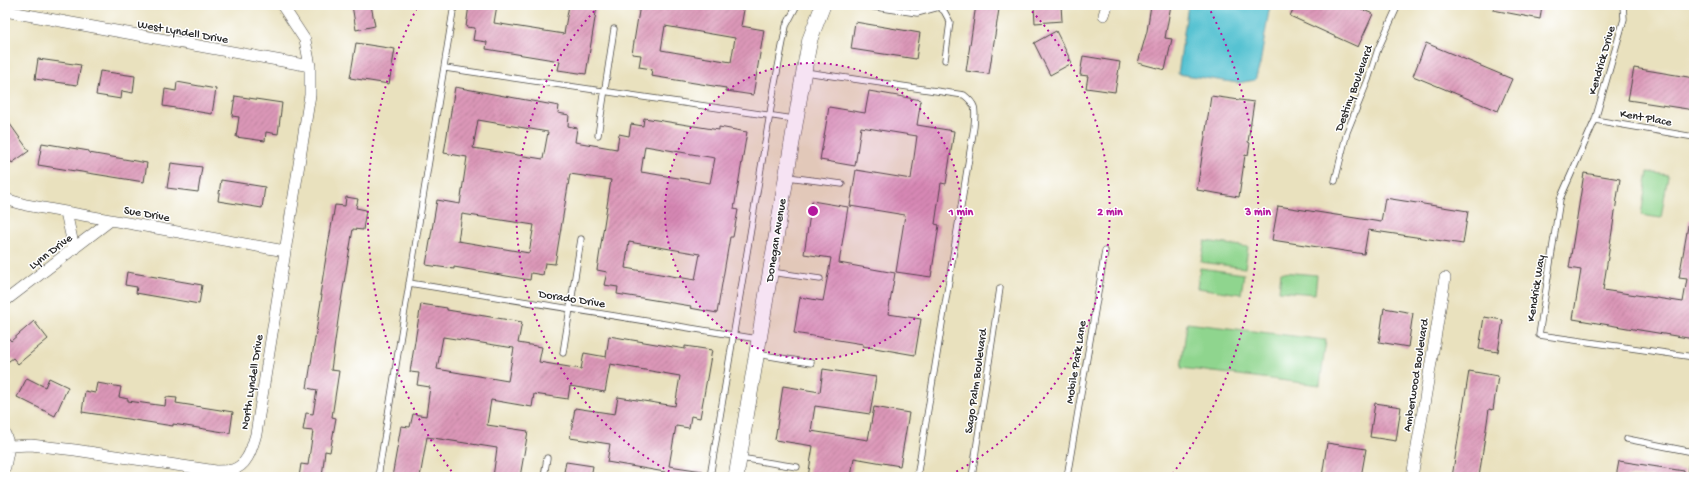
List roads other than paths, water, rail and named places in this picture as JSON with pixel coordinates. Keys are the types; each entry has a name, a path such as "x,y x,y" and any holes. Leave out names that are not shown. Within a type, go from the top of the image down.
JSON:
{"street":[{"name":"North Lyndell Drive","path":"9,446 31,445 75,450 216,471 233,470 242,465 250,454 256,434 310,95 310,66 305,40 282,5"},
{"name":"Donegan Avenue","path":"736,477 795,119 810,39 823,5"},
{"name":"West Lyndell Drive","path":"5,10 310,66"},
{"name":"Sue Drive","path":"5,199 26,205 285,251"},
{"path":"66,212 74,249"},
{"name":"Lynn Drive","path":"5,301 111,220"},
{"name":"Amberwood Boulevard","path":"1412,477 1444,278"},
{"path":"5,434 9,446 5,467"}],"lane":[{"path":"378,477 454,5"},
{"path":"710,477 769,116 786,26 797,5"},
{"path":"861,5 918,13 937,6 944,11 950,22 945,60"},
{"name":"Destiny Boulevard","path":"1335,181 1347,132 1368,80 1378,49 1398,5"},
{"name":"Kendrick Drive","path":"1595,120 1624,19 1623,5"},
{"path":"598,135 614,29"},
{"path":"444,68 795,119"},
{"path":"804,71 964,95 974,104 974,127 917,477"},
{"name":"Kent Place","path":"1595,120 1694,137"},
{"name":"Kendrick Way","path":"1595,120 1560,199 1539,336 1694,357"},
{"path":"786,177 842,184"},
{"path":"563,353 581,239"},
{"name":"Mobile Park Lane","path":"1067,477 1105,251"},
{"path":"770,272 820,279"},
{"name":"Dorado Drive","path":"409,283 759,339"},
{"name":"Sago Palm Boulevard","path":"972,477 1000,288"},
{"path":"757,354 811,363"},
{"path":"1627,439 1693,452 1690,477"},
{"path":"544,477 547,458"},
{"path":"740,458 797,467"}],"water":[{"path":"1188,5 1270,5 1260,64 1255,80 1238,83 1178,74"}]}
